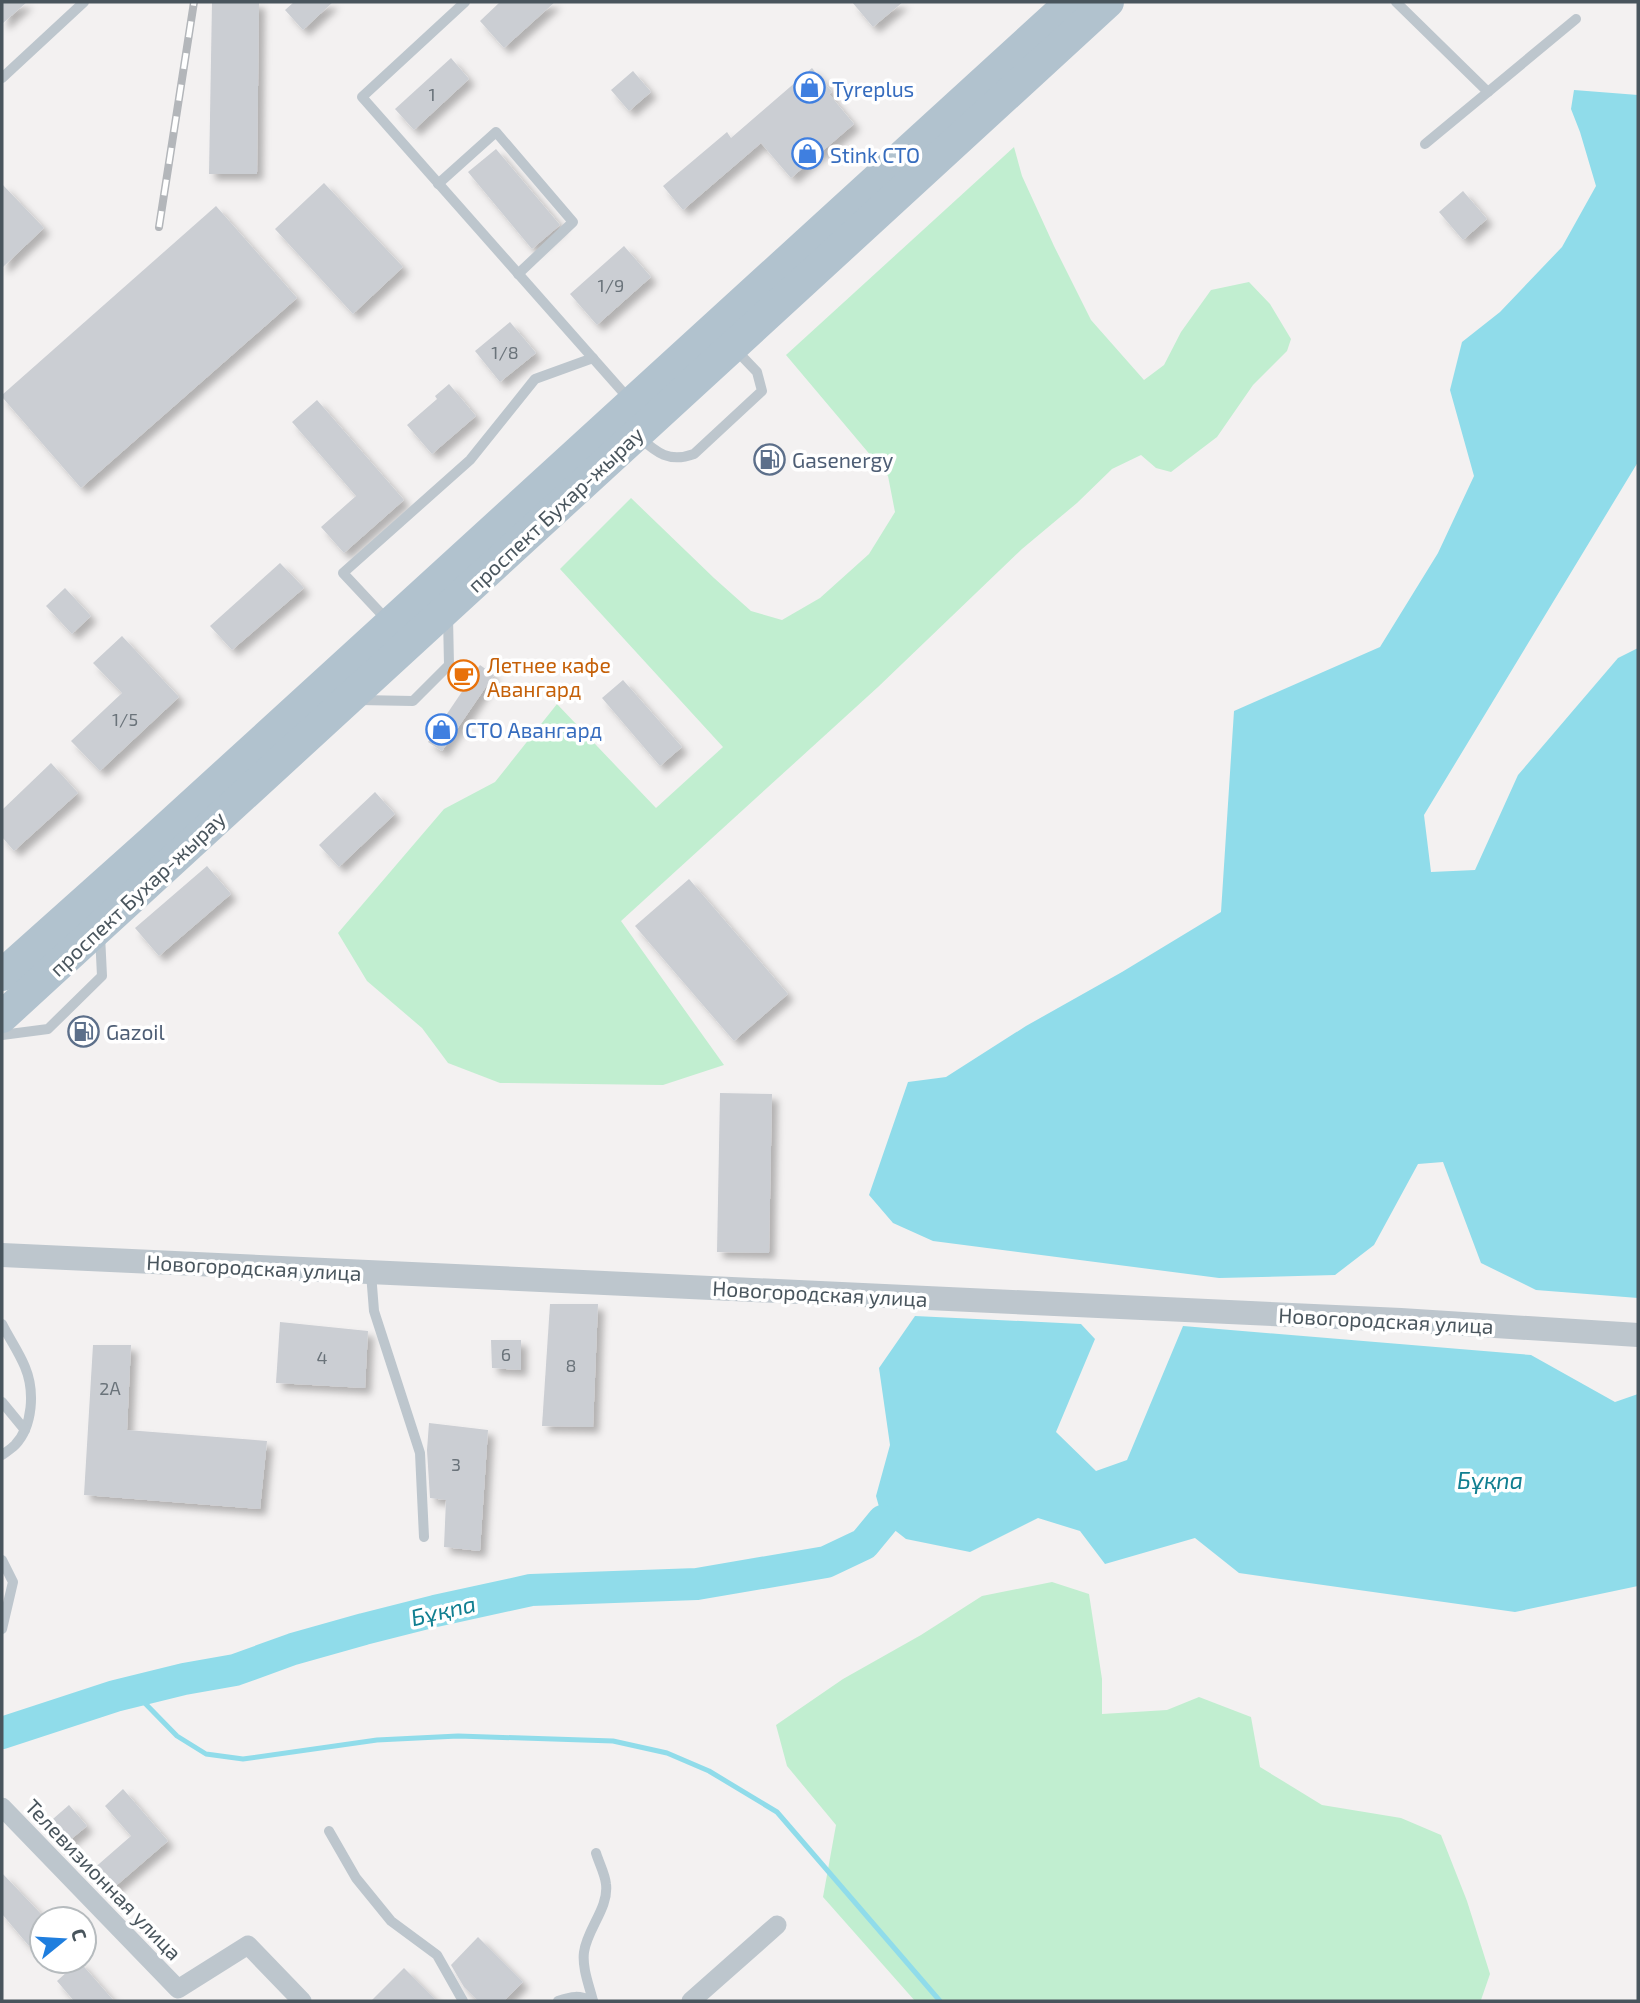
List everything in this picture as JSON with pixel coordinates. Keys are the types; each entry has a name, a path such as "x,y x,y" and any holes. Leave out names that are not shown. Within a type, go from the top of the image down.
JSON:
{"main road":[{"name":"проспект Бухар-жырау","path":"2,975 399,634 631,402 1070,9 1108,2"},
{"name":"проспект Бухар-жырау","path":"2,1017 348,699 399,634 448,608 733,346 1070,9"}],"street":[{"name":"Новогородская улица","path":"2,1255 1388,1319 1638,1335"},
{"name":"Телевизионная улица","path":"2,1807 178,1989 248,1945 302,2001"},
{"path":"691,2001 777,1925"}],"lane":[{"path":"2,78 85,2"},
{"path":"465,2 362,97 631,402"},
{"path":"1396,2 1488,92"},
{"path":"1425,144 1576,19"},
{"path":"438,184 496,132 573,222 518,274"},
{"path":"636,435 657,453 670,457 694,454 762,391 757,372 733,346"},
{"path":"399,634 343,573 470,460 535,379 593,358"},
{"path":"348,699 413,701 449,665 448,608"},
{"path":"2,1035 48,1029 102,976 100,927"},
{"path":"371,1272 374,1311 420,1453 424,1538"},
{"path":"2,1324 26,1368 30,1389 30,1416 25,1430 15,1445 2,1455"},
{"path":"2,1402 25,1430"},
{"path":"2,1560 13,1582 2,1629"},
{"path":"329,1831 356,1878 391,1921 437,1955 463,2001"},
{"path":"558,2001 574,1996 593,2001 584,1964 584,1952 588,1934 605,1899 606,1884 596,1853"}],"green space":[{"path":"1014,147 1022,176 1091,320 1144,380 1164,365 1181,332 1211,290 1249,282 1270,304 1291,339 1287,351 1253,385 1217,437 1171,472 1156,468 1141,455 1112,469 621,921 724,1065 663,1085 500,1083 448,1063 422,1028 367,981 338,933 444,809 495,782 557,704 656,808 723,747 560,569 631,498 751,611 782,620 820,598 869,554 895,512 888,476 786,355"},
{"path":"1052,1582 1089,1594 1102,1679 1102,1714 1167,1710 1199,1697 1251,1717 1260,1767 1322,1805 1401,1818 1441,1835 1467,1901 1490,1974 1481,2000 915,2001 823,1897 836,1825 787,1766 776,1725 843,1679 921,1635 982,1596"}],"water":[{"path":"1574,90 1638,95 1638,462 1424,815 1431,872 1475,870 1518,775 1618,658 1638,648 1638,1298 1536,1290 1481,1263 1443,1162 1418,1164 1374,1245 1335,1275 1219,1278 933,1241 893,1223 869,1195 908,1082 946,1077 1026,1026 1221,912 1234,711 1380,647 1438,553 1474,476 1450,390 1462,342 1500,312 1562,247 1596,186 1571,109"},
{"name":"Бұқпа","path":"915,1316 1081,1324 1095,1339 1056,1432 1096,1471 1127,1460 1183,1326 1531,1355 1615,1402 1638,1394 1638,1586 1515,1612 1239,1573 1195,1538 1105,1564 1080,1531 1038,1518 970,1552 906,1539 883,1521 876,1496 890,1445 879,1368"}],"building":[{"path":"2,2 27,2 2,24"},
{"path":"212,2 259,2 257,174 209,174"},
{"path":"294,2 333,2 303,30 285,10"},
{"path":"500,2 555,2 504,48 480,21"},
{"path":"852,2 903,2 873,27"},
{"path":"451,58 469,79 414,130 395,109"},
{"path":"812,68 854,124 791,178 761,143 683,210 663,186 727,132 731,138"},
{"path":"633,71 651,92 629,111 611,90"},
{"path":"496,149 560,225 532,249 468,172"},
{"path":"324,183 403,267 353,314 275,229"},
{"path":"2,184 44,228 2,268"},
{"path":"1463,191 1487,219 1463,240 1439,212"},
{"path":"216,206 297,298 81,488 2,395"},
{"path":"624,246 651,277 597,325 570,294"},
{"path":"510,322 536,353 500,382 475,351"},
{"path":"449,384 476,416 432,454 407,425 437,399 435,396"},
{"path":"317,400 404,500 344,553 321,527 356,496 292,422"},
{"path":"280,563 304,588 232,650 210,626"},
{"path":"65,588 91,616 72,634 46,606"},
{"path":"122,636 179,697 100,771 71,741 122,693 93,663"},
{"path":"480,665 494,675 442,751 428,742"},
{"path":"623,680 682,747 660,766 602,698"},
{"path":"51,763 78,793 14,851 2,837 2,810"},
{"path":"375,792 395,814 339,867 319,845"},
{"path":"207,866 231,894 159,956 135,928"},
{"path":"689,879 788,994 734,1041 635,926"},
{"path":"720,1093 772,1094 769,1253 717,1252"},
{"path":"550,1304 598,1304 593,1427 542,1426"},
{"path":"280,1322 368,1331 365,1388 276,1383"},
{"path":"491,1340 521,1340 521,1370 492,1368"},
{"path":"93,1345 131,1345 127,1430 267,1441 260,1509 84,1495"},
{"path":"429,1423 488,1430 480,1551 444,1547 446,1500 430,1498 427,1450"},
{"path":"123,1789 168,1841 110,1891 92,1870 131,1836 105,1806"},
{"path":"69,1805 87,1826 64,1845 46,1825"},
{"path":"2,1873 32,1905 28,1905 28,1945 2,1914"},
{"path":"478,1937 523,1982 504,2001 478,2001 464,1987 451,1965"},
{"path":"404,1968 437,2001 371,2001"},
{"path":"64,1975 91,1975 114,2001 74,2001 57,1981"}],"waterway":[{"name":"Бұқпа","path":"2,1733 115,1696 235,1670 293,1649 364,1629 531,1590 697,1584 826,1562 864,1544 883,1521"},
{"path":"133,1691 177,1736 206,1754 243,1759 377,1740 458,1736 613,1741 667,1753 709,1771 777,1812 940,2001"}],"railway":[{"path":"159,227 194,2"}],"place":[{"name":"Tyreplus","path":"809,88"},
{"name":"Stink СТО","path":"807,154"},
{"name":"Gasenergy","path":"769,459"},
{"name":"Летнее кафе Авангард","path":"464,676"},
{"name":"СТО Авангард","path":"442,729"},
{"name":"Gazoil","path":"83,1031"}]}
